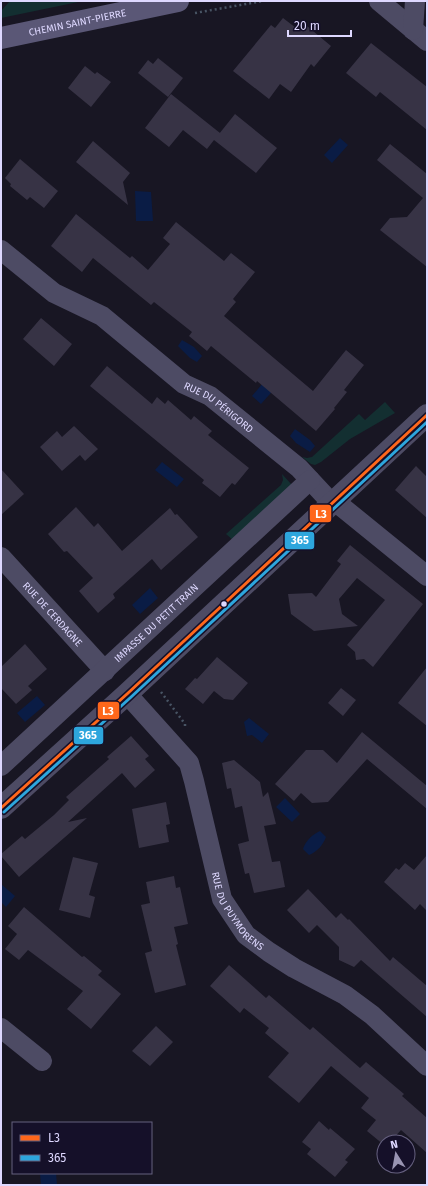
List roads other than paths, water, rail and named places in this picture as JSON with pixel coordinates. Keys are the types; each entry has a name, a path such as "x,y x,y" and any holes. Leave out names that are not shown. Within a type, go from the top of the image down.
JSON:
{"main road":[{"name":"CHEMIN SAINT-PIERRE","path":"1,38 178,1"}],"street":[{"path":"379,1 420,36"},
{"path":"415,1 420,36"},
{"name":"RUE DU PÉRIGORD","path":"1,250 54,293 102,316 184,384 210,396 299,468 326,497 427,576"},
{"path":"1,808 127,694 427,415"},
{"name":"IMPASSE DU PETIT TRAIN","path":"1,766 310,480"},
{"name":"RUE DE CERDAGNE","path":"1,557 105,671"},
{"name":"RUE DU PUYMORENS","path":"127,694 189,763 222,899 246,935 294,968 345,995 372,1015 427,1066"},
{"path":"1,1028 42,1062"}],"water":[{"path":"340,138 348,145 332,163 324,155"},
{"path":"135,191 151,192 153,221 136,221"},
{"path":"182,340 194,347 202,356 197,362 190,358 178,346"},
{"path":"268,377 278,385 261,404 252,396"},
{"path":"295,429 310,440 315,446 310,452 296,443 290,436"},
{"path":"162,462 184,479 177,487 155,470"},
{"path":"150,588 158,598 140,614 132,605"},
{"path":"37,696 45,705 25,722 17,713"},
{"path":"249,718 269,734 262,743 252,735 247,736 244,722"},
{"path":"285,798 300,814 292,822 276,807"},
{"path":"320,831 326,837 325,840 317,850 309,855 303,849 304,846 314,834"},
{"path":"1,884 15,896 6,907 1,902"},
{"path":"40,1174 56,1174 57,1185 41,1185"}]}
